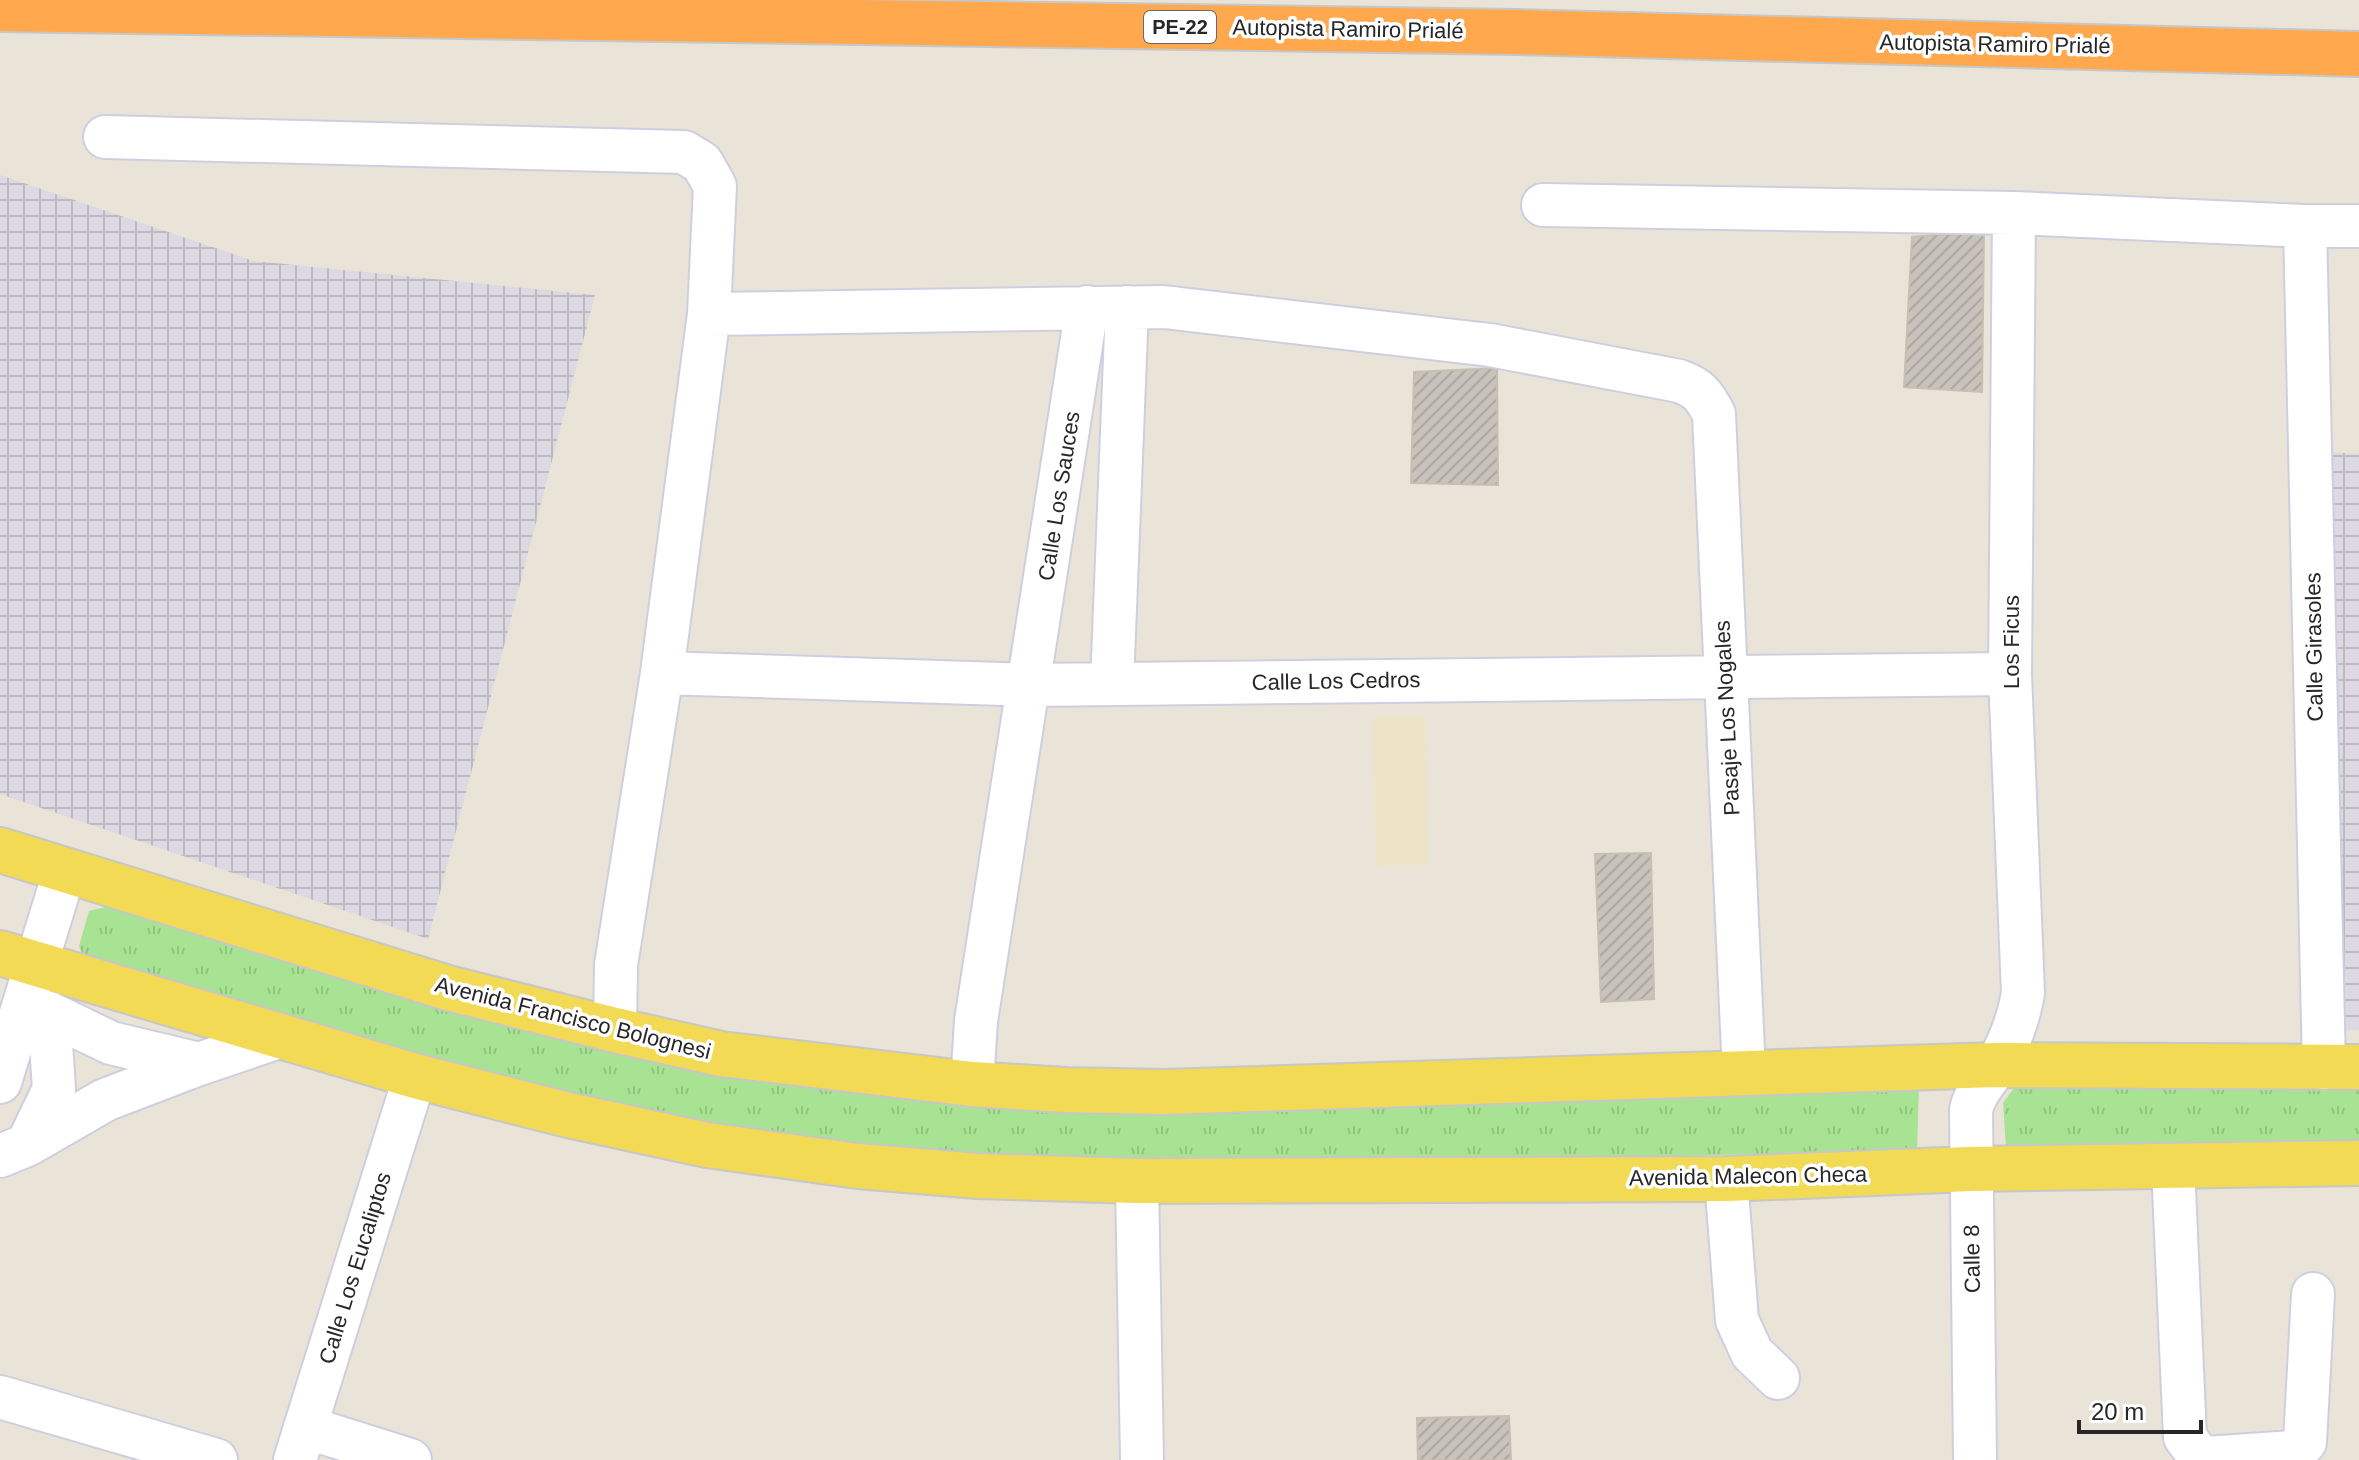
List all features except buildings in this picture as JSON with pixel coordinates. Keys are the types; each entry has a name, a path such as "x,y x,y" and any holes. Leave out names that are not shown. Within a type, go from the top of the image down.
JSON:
{"highway":[{"name":"Autopista Ramiro Prialé","path":"0,9 1515,32 2359,54"}],"main road":[{"name":"Avenida Francisco Bolognesi","path":"0,850 448,988 721,1054 972,1084 1164,1092 1744,1073"},
{"path":"18,959 415,1076 568,1115 707,1145 858,1166 962,1175 1137,1181"},
{"path":"1744,1073 1996,1065 2342,1068"},
{"name":"Avenida Malecon Checa","path":"1137,1181 1726,1179 1970,1169 2359,1163"}],"street":[{"path":"105,137 684,152 702,163 715,186 709,314 662,673 616,965 615,1030"},
{"path":"1543,205 2014,213 2359,226"},
{"name":"Los Ficus","path":"1996,1065 2020,1010 2023,993 2010,674 2014,213"},
{"name":"Calle Girasoles","path":"2305,226 2342,1068"},
{"path":"709,314 1107,307 1112,684"},
{"name":"Pasaje Los Nogales","path":"1107,307 1164,307 1490,345 1679,381 1694,386 1705,398 1714,414 1744,1073"},
{"name":"Calle Los Sauces","path":"972,1084 976,1021 1030,685 1107,307"},
{"name":"Calle Los Cedros","path":"662,673 1030,685 2010,674"},
{"path":"14,1151 54,1089 36,1009 18,959 65,870"},
{"path":"36,1009 111,1043 199,1064"},
{"path":"0,1082 36,1009"},
{"path":"14,1151 105,1100 282,1036"},
{"name":"Calle 8","path":"1975,1460 1971,1110 1974,1096 1996,1065"},
{"name":"Calle Los Eucaliptos","path":"300,1444 415,1076"},
{"path":"2173,1166 2185,1437 2196,1452 2206,1458 2291,1452 2305,1442 2313,1294"},
{"path":"1726,1179 1737,1320 1752,1353 1778,1378"},
{"path":"1137,1181 1142,1460"},
{"path":"0,1397 216,1460"},
{"path":"300,1444 410,1460"}],"shaded area":[{"path":"0,175 254,261 595,295 428,939 0,794"},
{"path":"2322,452 2359,454 2359,1030 2341,1031"},
{"path":"1373,716 1425,716 1428,865 1376,866"}],"green space":[{"path":"116,904 724,1069 1919,1087 1917,1150 1137,1167 796,1140 610,1107 87,965 79,946 89,911"},
{"path":"2020,1080 2359,1083 2359,1148 2006,1148 2003,1103"}]}
